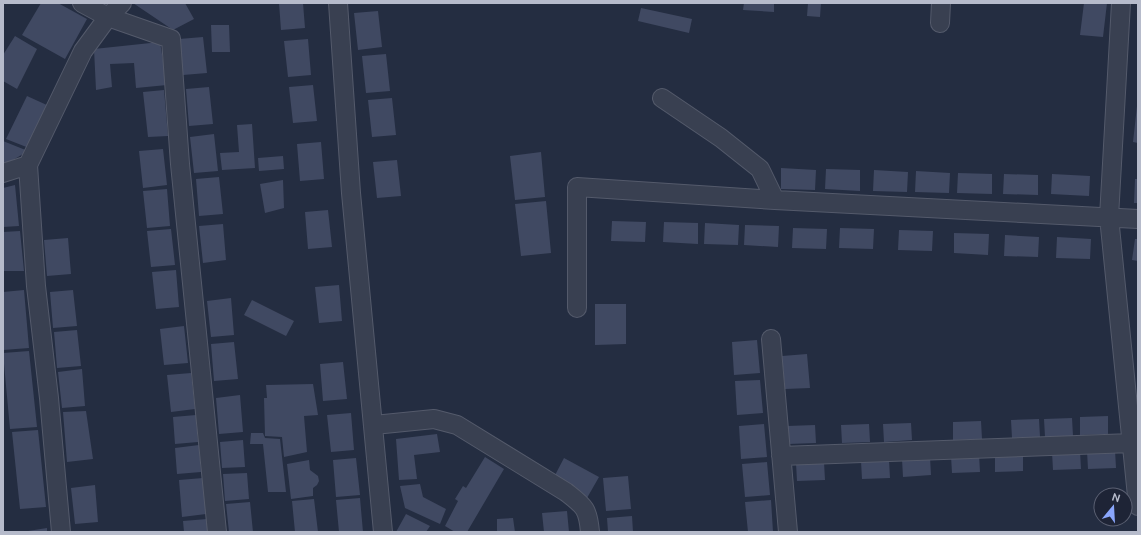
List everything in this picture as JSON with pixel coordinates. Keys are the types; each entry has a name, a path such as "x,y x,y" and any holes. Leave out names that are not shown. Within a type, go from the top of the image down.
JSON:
{"street":[{"path":"82,3 108,17 170,40 180,164 217,532"},
{"path":"61,532 49,398 36,286 28,165 83,51 108,17 122,3"},
{"path":"338,3 351,193 383,532"},
{"path":"940,23 941,3"},
{"path":"1122,3 1109,217 1138,506"},
{"path":"662,98 721,138 760,169 775,200"},
{"path":"3,173 28,165"},
{"path":"578,308 577,187 775,200 1138,219"},
{"path":"771,338 788,532"},
{"path":"374,425 434,419 458,424 566,492 582,504 589,517 590,532"},
{"path":"781,456 1132,443"}],"building":[{"path":"41,3 58,3 87,19 65,59 22,35"},
{"path":"133,3 185,3 194,19 173,30"},
{"path":"279,3 303,3 305,28 281,30"},
{"path":"744,3 774,3 774,12 743,10"},
{"path":"808,3 821,3 820,17 807,16"},
{"path":"1084,3 1107,3 1103,37 1080,35"},
{"path":"641,8 692,19 689,33 638,21"},
{"path":"378,11 382,47 358,50 354,13"},
{"path":"211,25 229,25 230,52 212,52"},
{"path":"15,36 37,49 17,89 3,81 3,55"},
{"path":"203,37 207,73 183,75 179,39"},
{"path":"308,39 311,75 288,77 284,41"},
{"path":"160,42 167,85 136,88 134,63 110,64 112,87 96,90 94,49"},
{"path":"386,54 390,91 366,93 362,56"},
{"path":"313,85 317,121 293,123 289,87"},
{"path":"209,87 213,124 189,126 186,89"},
{"path":"164,90 168,136 148,137 143,92"},
{"path":"27,96 49,106 29,148 6,139"},
{"path":"392,98 396,135 372,137 368,100"},
{"path":"1138,106 1138,143 1133,142"},
{"path":"252,124 255,168 222,170 220,153 239,152 237,125"},
{"path":"214,134 218,171 194,173 190,137"},
{"path":"3,141 28,151 3,166"},
{"path":"321,142 324,179 300,181 297,144"},
{"path":"163,149 167,185 143,188 139,151"},
{"path":"541,152 545,197 515,200 510,156"},
{"path":"283,156 284,169 259,171 258,158"},
{"path":"397,160 401,196 377,198 373,162"},
{"path":"781,168 816,170 815,190 781,189"},
{"path":"826,169 860,170 860,191 825,189"},
{"path":"874,170 908,172 907,192 873,191"},
{"path":"916,171 950,173 949,193 915,192"},
{"path":"958,173 992,174 992,194 957,193"},
{"path":"1004,174 1038,175 1038,195 1003,194"},
{"path":"1052,174 1090,176 1089,196 1051,194"},
{"path":"219,177 223,214 199,216 196,179"},
{"path":"1135,179 1138,179 1138,203 1134,203"},
{"path":"283,180 284,208 265,213 260,184"},
{"path":"15,185 19,226 3,227 3,188"},
{"path":"167,189 170,226 147,228 143,191"},
{"path":"546,201 551,253 521,256 515,204"},
{"path":"328,210 332,247 308,249 305,212"},
{"path":"612,221 646,222 645,242 611,241"},
{"path":"664,222 698,223 698,244 663,242"},
{"path":"705,223 739,225 738,245 704,244"},
{"path":"223,224 226,260 203,263 199,226"},
{"path":"745,225 779,226 778,247 744,245"},
{"path":"793,228 827,229 826,249 792,248"},
{"path":"840,228 874,229 873,249 839,248"},
{"path":"171,229 175,265 151,267 147,231"},
{"path":"899,230 933,231 932,251 898,250"},
{"path":"20,231 24,271 3,271 3,232"},
{"path":"954,233 989,234 988,255 954,253"},
{"path":"1005,235 1039,237 1038,257 1004,256"},
{"path":"1057,237 1091,239 1090,259 1056,258"},
{"path":"68,238 71,274 47,276 44,240"},
{"path":"1135,239 1138,239 1138,261 1132,260"},
{"path":"176,270 179,307 156,309 152,272"},
{"path":"339,285 342,321 319,323 315,287"},
{"path":"24,290 29,348 3,350 3,292"},
{"path":"73,290 77,326 53,328 50,292"},
{"path":"231,298 234,335 211,337 207,301"},
{"path":"252,300 294,321 286,336 244,315"},
{"path":"595,304 626,304 626,344 595,345"},
{"path":"184,326 188,363 164,365 160,329"},
{"path":"77,330 81,366 57,368 54,332"},
{"path":"757,340 760,373 734,375 732,342"},
{"path":"234,342 238,379 214,381 211,344"},
{"path":"29,351 37,427 10,429 3,353"},
{"path":"807,354 810,388 785,389 782,356"},
{"path":"343,362 347,399 323,401 320,364"},
{"path":"82,369 85,406 62,408 58,372"},
{"path":"191,373 195,409 171,412 167,375"},
{"path":"760,380 763,413 737,415 735,381"},
{"path":"313,384 318,415 304,416 307,452 284,457 282,437 265,436 264,398 267,398 266,385"},
{"path":"240,395 243,432 219,434 216,398"},
{"path":"86,411 93,459 67,462 63,412"},
{"path":"351,413 354,450 331,452 327,415"},
{"path":"196,415 198,442 175,444 173,417"},
{"path":"1108,416 1108,434 1080,435 1080,417"},
{"path":"1072,418 1073,436 1045,437 1044,419"},
{"path":"1039,419 1040,437 1012,438 1011,420"},
{"path":"981,421 982,439 953,440 953,422"},
{"path":"911,423 912,440 884,442 883,424"},
{"path":"764,424 767,457 741,459 739,426"},
{"path":"869,424 870,442 842,443 841,425"},
{"path":"815,425 816,443 788,444 787,426"},
{"path":"38,430 46,507 20,509 12,432"},
{"path":"251,433 263,433 265,438 280,439 286,492 268,492 263,444 250,444"},
{"path":"437,434 440,452 414,455 417,479 399,480 396,439"},
{"path":"243,440 245,467 222,468 220,442"},
{"path":"199,445 201,472 177,474 175,448"},
{"path":"1115,450 1116,468 1088,469 1087,451"},
{"path":"1080,451 1081,469 1053,470 1052,452"},
{"path":"1023,453 1023,471 995,472 995,454"},
{"path":"979,454 980,472 952,473 951,456"},
{"path":"485,457 504,469 467,532 455,532 445,526 458,501 455,499 463,486 466,488"},
{"path":"930,457 931,475 903,477 902,459"},
{"path":"356,458 360,495 336,497 333,460"},
{"path":"564,458 599,477 587,498 553,479"},
{"path":"309,460 310,470 318,476 319,481 313,488 313,496 291,499 287,464"},
{"path":"889,460 890,478 862,479 861,461"},
{"path":"767,462 770,495 745,497 742,464"},
{"path":"824,462 825,480 797,481 796,463"},
{"path":"247,473 249,499 225,501 223,474"},
{"path":"628,476 631,509 606,511 603,478"},
{"path":"203,478 206,514 182,517 179,480"},
{"path":"420,484 423,497 446,509 440,524 405,508 400,486"},
{"path":"95,485 98,522 75,524 71,488"},
{"path":"360,498 363,532 339,532 336,500"},
{"path":"314,499 318,532 295,532 292,501"},
{"path":"771,500 773,532 748,532 745,502"},
{"path":"250,502 253,532 229,532 226,504"},
{"path":"567,511 569,532 544,532 542,513"},
{"path":"406,514 430,526 426,532 396,532"},
{"path":"632,516 633,532 608,532 607,518"},
{"path":"513,518 515,532 497,532 497,519"},
{"path":"207,519 208,532 184,532 183,521"},
{"path":"47,528 47,532 28,532 28,531"}]}
